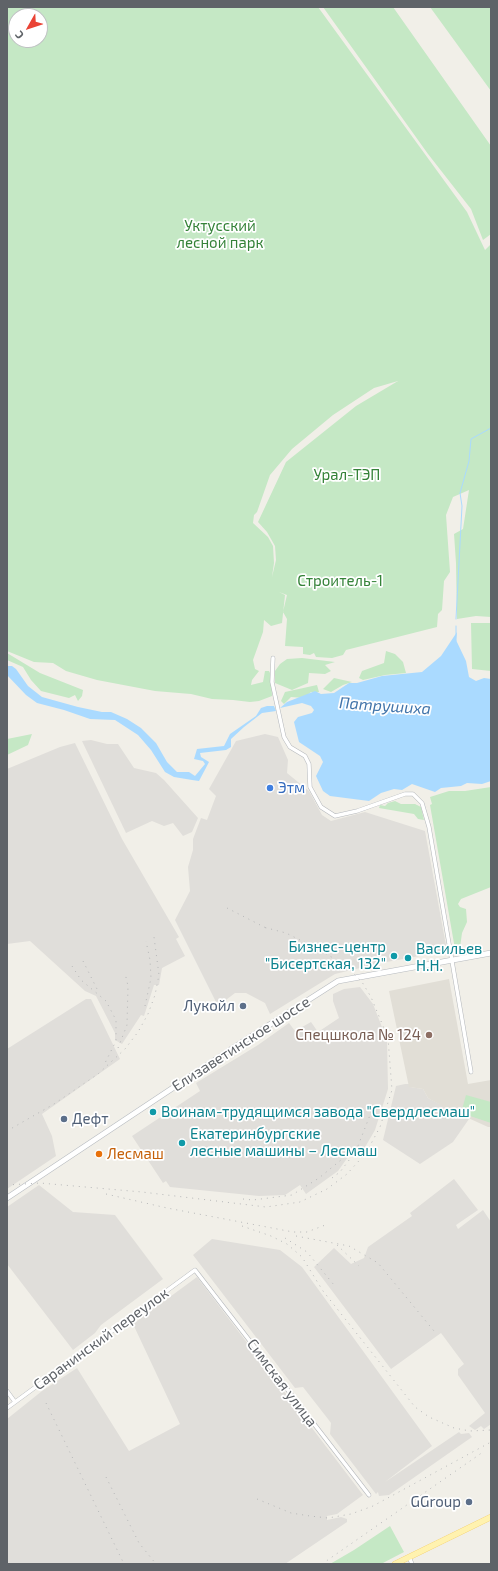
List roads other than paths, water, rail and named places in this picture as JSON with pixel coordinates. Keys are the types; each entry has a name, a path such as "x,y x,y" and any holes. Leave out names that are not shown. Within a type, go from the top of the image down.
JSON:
{"main road":[{"name":"Елизаветинское шоссе","path":"7,1198 233,1048 338,981 491,953"},
{"path":"395,1564 491,1517"}],"street":[{"path":"273,658 272,682 284,737 290,746 305,756 309,764 310,787 321,807 335,816 357,811 405,794 413,794 422,803 429,827 471,1072"},
{"name":"Саранинский переулок","path":"7,1408 195,1270"},
{"name":"Симская улица","path":"195,1270 369,1495"},
{"path":"7,1391 15,1402"},
{"path":"409,1557 412,1564"}],"water":[{"name":"Патрушиха","path":"457,632 456,640 466,661 469,677 476,681 484,678 491,679 491,781 482,784 467,783 461,786 441,788 435,792 412,784 402,790 394,789 381,793 369,801 330,796 323,791 316,776 323,762 320,756 299,742 294,722 298,717 312,713 314,710 311,706 302,703 280,708 287,702 315,691 321,694 334,693 349,683 357,683 382,676 422,672 441,656"},
{"path":"7,666 12,666 16,669 28,686 42,697 78,707 102,712 111,712 127,719 141,728 156,743 167,762 177,772 189,772 195,776 205,764 203,761 194,759 197,749 224,746 230,734 256,716 261,708 274,706 276,711 262,713 244,727 231,739 231,747 226,750 200,753 201,757 209,762 199,781 174,777 165,772 151,750 138,735 115,720 90,719 37,703 26,695 7,675"}],"waterway":[{"path":"456,619 462,506 460,493 469,461 471,439 491,428"},
{"path":"456,626 456,641"}],"railway":[{"path":"227,908 268,929"},
{"path":"7,1185 40,1183 142,1192 266,1207 300,1202 327,1189 347,1174 366,1153 380,1127 392,1090 388,1038 371,997 362,982 350,970 340,962 316,948 286,933 263,927"},
{"path":"7,1131 54,1104 98,1074 125,1049 138,1032 148,1014 155,995 159,975 154,937"},
{"path":"145,1006 151,978 150,960 146,941"},
{"path":"83,961 98,991"},
{"path":"72,966 81,980 106,1001 116,1020 116,1041 105,1063"},
{"path":"118,1048 127,1025 128,986 125,973"},
{"path":"332,1178 340,1172 356,1151 372,1110 372,1104"},
{"path":"243,1199 253,1200 292,1195 319,1178 347,1155"},
{"path":"106,1194 167,1208 293,1232 307,1232 328,1224"},
{"path":"242,1226 271,1236 287,1244 302,1257 323,1291 415,1407 429,1417 454,1428 470,1431 491,1430"},
{"path":"296,1236 349,1246 378,1263 434,1331"},
{"path":"285,1238 307,1252 334,1285"},
{"path":"337,1245 359,1266"},
{"path":"46,1403 124,1564"},
{"path":"257,1499 291,1513 328,1518 351,1514 373,1506 491,1442"},
{"path":"322,1564 483,1452"},
{"path":"106,1477 139,1543 156,1564"}],"place":[{"name":"Этм","path":"270,788"},
{"name":"Бизнес-центр \"Бисертская, 132\"","path":"394,956"},
{"name":"Васильев Н.Н.","path":"408,958"},
{"name":"Лукойл","path":"243,1006"},
{"name":"Спецшкола № 124","path":"429,1035"},
{"name":"Воинам-трудящимся завода \"Свердлесмаш\"","path":"153,1112"},
{"name":"Дефт","path":"64,1119"},
{"name":"Екатеринбургские лесные машины – Лесмаш","path":"182,1143"},
{"name":"Лесмаш","path":"99,1154"},
{"name":"GGroup","path":"469,1502"}],"park label":[{"name":"Уктусский лесной парк","path":"220,234"},
{"name":"Урал-ТЭП","path":"347,475"},
{"name":"Строитель-1","path":"340,581"}]}
